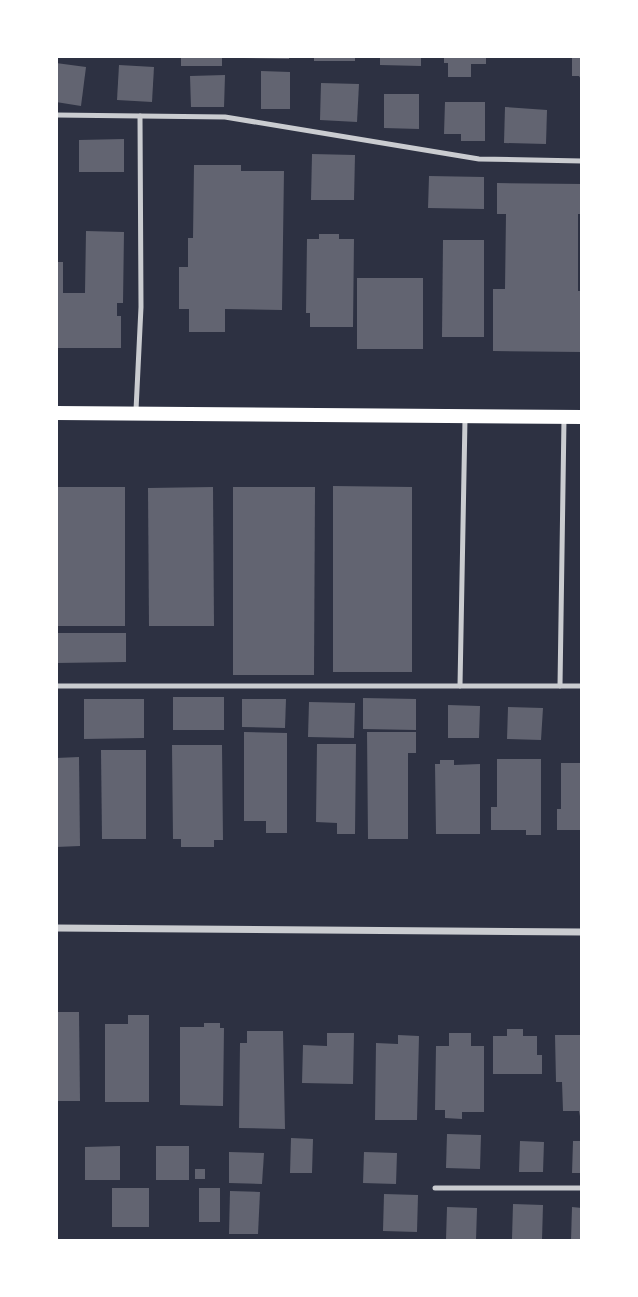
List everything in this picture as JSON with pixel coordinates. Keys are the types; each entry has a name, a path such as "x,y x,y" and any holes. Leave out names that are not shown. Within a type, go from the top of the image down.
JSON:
{"main road":[{"path":"56,413 582,417"}],"street":[{"path":"56,928 582,932"}],"lane":[{"path":"56,115 225,117 479,159 582,161"},
{"path":"136,413 141,307 140,116"},
{"path":"460,686 466,415"},
{"path":"560,686 564,417"},
{"path":"56,686 582,686"},
{"path":"435,1188 582,1188"}],"building":[{"path":"181,56 222,56 222,66 181,66"},
{"path":"289,56 289,59 243,58"},
{"path":"314,56 355,56 355,61 314,61"},
{"path":"380,56 421,56 421,66 380,65"},
{"path":"444,56 486,56 486,64 471,64 471,77 448,77 448,63 444,63"},
{"path":"572,56 582,56 582,81 579,76 572,76"},
{"path":"56,63 86,67 81,106 56,102"},
{"path":"119,65 154,67 152,102 117,100"},
{"path":"261,71 290,72 290,109 261,109"},
{"path":"225,75 224,107 191,107 190,76"},
{"path":"321,83 359,84 357,122 320,120"},
{"path":"384,94 419,94 419,129 384,128"},
{"path":"445,102 485,102 485,141 461,141 461,134 444,134"},
{"path":"505,107 547,110 546,144 504,143"},
{"path":"124,139 124,172 79,172 79,140"},
{"path":"312,154 355,155 354,200 311,200"},
{"path":"194,165 241,165 241,171 284,171 282,310 225,309 225,332 189,332 189,309 179,309 179,267 188,267 188,238 193,238"},
{"path":"429,176 484,177 484,209 428,208"},
{"path":"497,183 582,184 582,214 578,214 578,291 582,291 582,352 493,351 493,289 505,289 506,214 497,214"},
{"path":"86,231 124,232 123,303 117,303 117,316 121,316 121,348 56,348 56,262 63,262 63,293 85,293"},
{"path":"319,234 339,234 339,239 354,239 353,327 310,327 310,313 306,313 307,239 319,239"},
{"path":"443,240 484,240 484,337 442,337"},
{"path":"357,278 423,278 423,349 357,349"},
{"path":"333,486 412,487 412,672 333,672"},
{"path":"57,487 125,487 125,626 57,626"},
{"path":"213,487 214,626 149,626 148,488"},
{"path":"233,487 315,487 314,675 233,675"},
{"path":"56,633 126,633 126,662 56,663"},
{"path":"173,697 224,697 224,730 173,730"},
{"path":"363,698 416,699 416,730 363,729"},
{"path":"84,699 144,699 144,738 84,739"},
{"path":"242,699 286,699 285,728 242,727"},
{"path":"309,702 355,703 354,738 308,737"},
{"path":"448,705 480,706 479,738 448,738"},
{"path":"508,707 543,708 541,740 507,739"},
{"path":"244,732 287,733 287,833 266,833 266,821 244,821"},
{"path":"367,732 416,732 416,753 408,753 408,839 368,839"},
{"path":"317,744 356,744 355,834 337,834 337,823 316,822"},
{"path":"172,745 222,745 223,840 214,840 214,847 181,847 181,839 173,839"},
{"path":"101,750 146,750 146,839 102,839"},
{"path":"79,757 80,846 56,847 56,758"},
{"path":"497,759 541,759 541,835 526,835 526,830 491,830 491,807 497,807"},
{"path":"440,760 454,760 454,765 480,764 480,834 436,834 435,764 440,764"},
{"path":"561,763 582,763 582,830 557,830 557,809 561,809"},
{"path":"56,1012 79,1012 80,1101 56,1101"},
{"path":"128,1015 149,1015 149,1102 105,1102 105,1024 128,1024"},
{"path":"204,1023 220,1023 220,1028 224,1028 223,1106 180,1105 180,1027 204,1027"},
{"path":"507,1029 523,1029 523,1036 537,1036 537,1055 542,1055 542,1074 493,1074 493,1036 507,1036"},
{"path":"247,1031 283,1031 285,1129 239,1128 240,1043 247,1043"},
{"path":"327,1033 354,1033 353,1084 302,1083 303,1045 327,1046"},
{"path":"449,1033 471,1033 471,1046 484,1046 484,1112 462,1112 462,1119 445,1118 445,1110 435,1110 436,1046 449,1046"},
{"path":"398,1035 419,1036 417,1120 375,1120 376,1043 398,1044"},
{"path":"555,1035 582,1035 582,1127 579,1111 563,1111 562,1082 556,1082"},
{"path":"447,1134 481,1135 480,1169 446,1168"},
{"path":"291,1138 313,1139 312,1173 290,1173"},
{"path":"520,1141 544,1142 543,1172 519,1172"},
{"path":"573,1141 582,1141 582,1173 572,1173"},
{"path":"120,1146 120,1180 85,1180 85,1147"},
{"path":"156,1146 189,1146 189,1180 156,1180"},
{"path":"229,1152 264,1153 262,1184 229,1183"},
{"path":"364,1152 397,1153 396,1184 363,1183"},
{"path":"195,1169 205,1169 205,1179 195,1179"},
{"path":"112,1188 149,1188 149,1227 112,1227"},
{"path":"199,1188 220,1188 220,1222 199,1222"},
{"path":"230,1191 260,1192 258,1234 229,1234"},
{"path":"384,1194 418,1195 417,1232 383,1231"},
{"path":"513,1204 543,1205 542,1240 512,1239"},
{"path":"447,1207 477,1208 476,1241 446,1240"},
{"path":"572,1207 582,1208 582,1241 571,1241"}]}
